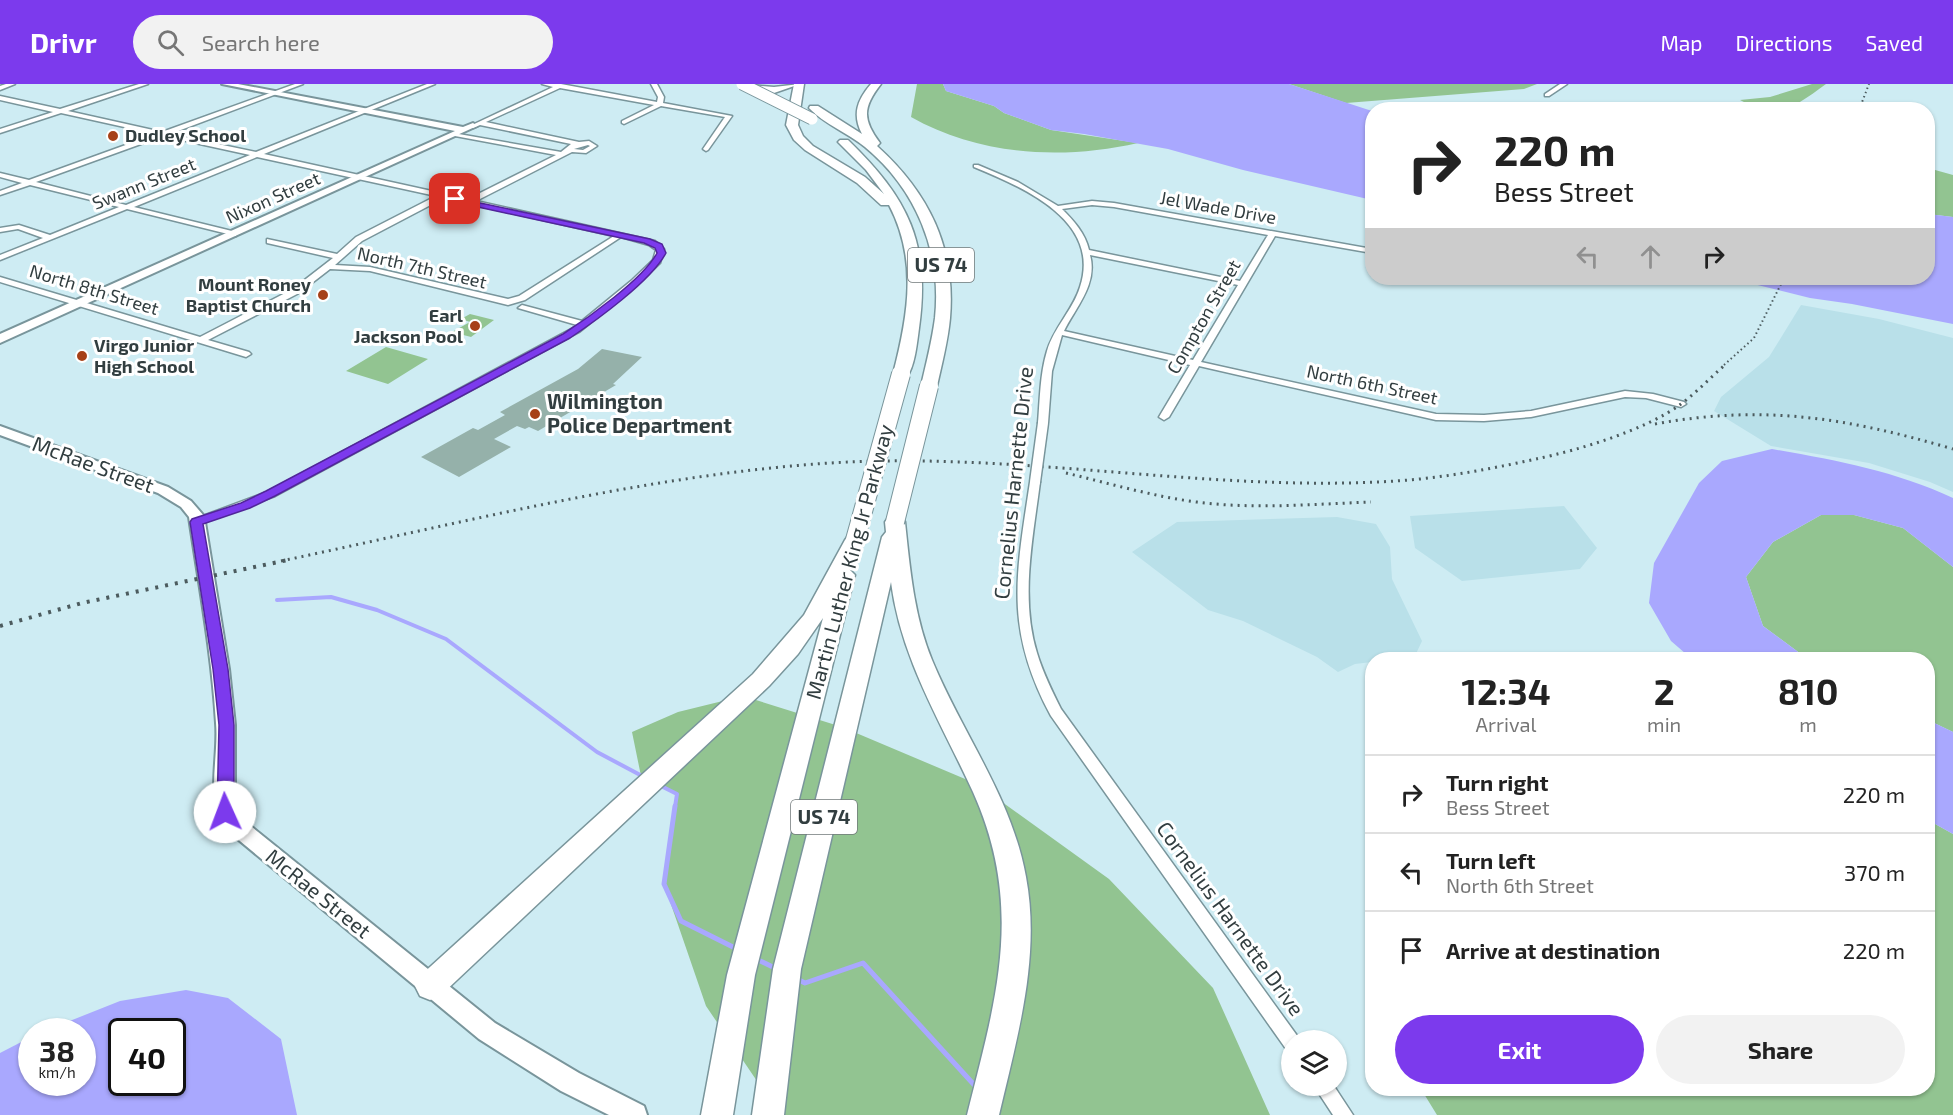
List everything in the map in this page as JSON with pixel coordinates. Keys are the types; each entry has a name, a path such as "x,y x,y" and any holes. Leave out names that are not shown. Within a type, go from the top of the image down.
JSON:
{"highway":[{"name":"Martin Luther King Jr Parkway","path":"743,84 837,122 897,168 924,209 939,252 943,282 943,311 929,386 787,969 768,1115"},
{"name":"US 74","path":"797,84 792,125 798,138 809,148 874,190 906,225"},
{"name":"US 74","path":"876,84 867,96 860,113 866,132 885,158"},
{"name":"Martin Luther King Jr Parkway","path":"717,1115 741,975 912,331 917,287 913,247 898,204 864,159 813,114 777,90"},
{"path":"896,522 905,604 915,645 938,698 991,803 1008,853 1013,878 1017,911 1017,948 1012,990 983,1115"},
{"path":"430,986 761,680 812,619 855,540"}],"main road":[{"path":"743,84 777,90 797,84"},
{"path":"760,84 777,90"}],"street":[{"path":"0,88 12,84"},
{"path":"0,131 145,84"},
{"path":"226,84 365,111 468,128 560,139 577,144"},
{"path":"256,84 468,128 560,154"},
{"path":"0,193 300,84"},
{"name":"Swann Street","path":"0,258 432,84"},
{"path":"545,84 729,116 706,149"},
{"path":"560,86 567,84"},
{"path":"654,84 661,97 660,104"},
{"path":"1547,95 1564,84"},
{"name":"Nixon Street","path":"0,339 560,86"},
{"path":"0,98 639,239 658,246 661,253 657,261 585,324 271,494 245,506 196,522"},
{"path":"624,122 660,104"},
{"path":"468,202 560,154 571,150 583,152 594,147 589,141 571,147 571,150"},
{"name":"Cornelius Harnette Drive","path":"976,166 1028,188 1057,207 1073,225 1086,252 1085,284 1058,333 1051,355 1035,482 1021,604 1023,626 1035,673 1056,712 1283,1030"},
{"path":"0,175 233,234"},
{"path":"201,340 296,291 329,267 354,243 374,230 441,196"},
{"name":"Jel Wade Drive","path":"1057,207 1092,203 1114,205 1365,250"},
{"path":"0,230 19,227 51,238"},
{"name":"Compton Street","path":"1164,417 1273,233"},
{"name":"North 7th Street","path":"329,267 370,269 500,302 508,302 522,298 620,235"},
{"name":"North 7th Street","path":"270,241 338,257"},
{"path":"1086,252 1243,284"},
{"name":"North 8th Street","path":"0,279 246,354"},
{"path":"522,308 585,324"},
{"name":"North 6th Street","path":"1058,333 1408,411 1455,419 1494,419 1538,415 1631,394 1652,395 1681,404"},
{"name":"McRae Street","path":"0,430 163,490 186,504 196,516 220,669 226,725 225,812 238,828 487,1031 570,1082 635,1115"},
{"path":"1330,1096 1344,1115"}],"shaded area":[{"path":"1801,305 1879,319 1953,338 1953,492 1930,482 1869,463 1771,446 1714,411 1721,397 1769,357"},
{"path":"1564,506 1597,548 1580,569 1462,581 1415,548 1410,516"},
{"path":"1337,517 1376,524 1390,547 1392,579 1422,641 1417,652 1365,652 1365,663 1355,664 1338,672 1317,657 1243,621 1208,610 1132,552 1177,522"}],"green space":[{"path":"917,84 943,84 946,91 994,106 1004,113 1051,130 1138,143 1081,152 1051,153 993,147 965,140 911,117"},
{"path":"1289,84 1537,84 1524,89 1346,103"},
{"path":"1812,84 1826,84 1800,102 1745,102 1740,100 1770,97"},
{"path":"1935,170 1953,175 1953,217 1935,215"},
{"name":"Earl Jackson Pool","path":"470,314 494,320 471,337 452,332 470,322 461,319"},
{"path":"386,347 428,359 388,384 346,371"},
{"path":"1821,515 1854,515 1903,528 1953,567 1953,732 1935,723 1935,652 1798,652 1763,626 1746,577 1773,542"},
{"path":"743,696 842,727 977,784 1109,879 1213,988 1270,1115 764,1115 759,1084 706,1006 664,884 677,794 641,776 632,732 678,712"},
{"path":"1935,824 1953,834 1953,1115 1437,1115 1425,1096 1935,1096"}],"water":[{"path":"943,84 1289,84 1365,109 1365,198 1243,170 1168,149 1051,130 1004,113 994,106 946,91"},
{"path":"1935,215 1953,217 1953,324 1810,298 1757,285 1935,285"},
{"path":"1772,449 1842,462 1887,474 1953,498 1953,567 1903,528 1854,515 1821,515 1773,542 1746,577 1763,626 1798,652 1684,652 1671,641 1649,603 1654,563 1699,483 1722,461"},
{"path":"1935,723 1953,732 1953,834 1935,824"},
{"path":"186,990 228,998 281,1039 297,1115 0,1115 0,1053 18,1044 18,1096 96,1096 96,1018 77,1018 120,1001"}],"building":[{"name":"Wilmington Police Department","path":"602,349 642,357 613,384 616,385 538,431 529,427 525,429 517,426 494,439 511,447 459,477 421,457 473,428 478,430 505,415 500,412 578,369"}],"waterway":[{"path":"277,600 331,597 377,610 446,639 597,752 644,777"},
{"path":"659,785 677,794 675,807"},
{"path":"675,806 664,884 681,921 737,949"},
{"path":"754,958 777,969"},
{"path":"797,979 805,983 863,963 977,1088"}],"railway":[{"path":"1862,102 1869,84"},
{"path":"1724,365 1754,338 1780,285"},
{"path":"281,561 485,516 623,489 761,469 830,463 972,462 1255,482 1325,483 1414,480 1553,455 1631,430 1681,404 1726,364"},
{"path":"1655,424 1733,415 1805,417 1877,429 1953,449"},
{"path":"1066,473 1152,494 1226,505 1267,506 1371,502"},
{"path":"0,626 82,603 288,560"}],"place":[{"name":"Dudley School","path":"113,136"},
{"name":"Mount Roney Baptist Church","path":"323,295"},
{"name":"Earl Jackson Pool","path":"475,326"},
{"name":"Virgo Junior High School","path":"82,356"},
{"name":"Wilmington Police Department","path":"535,414"}],"route":[{"path":"225,812 226,725 220,669 196,522 245,506 271,494 566,336 585,324 634,283 657,261 661,253 658,246 647,241 455,199"}]}
